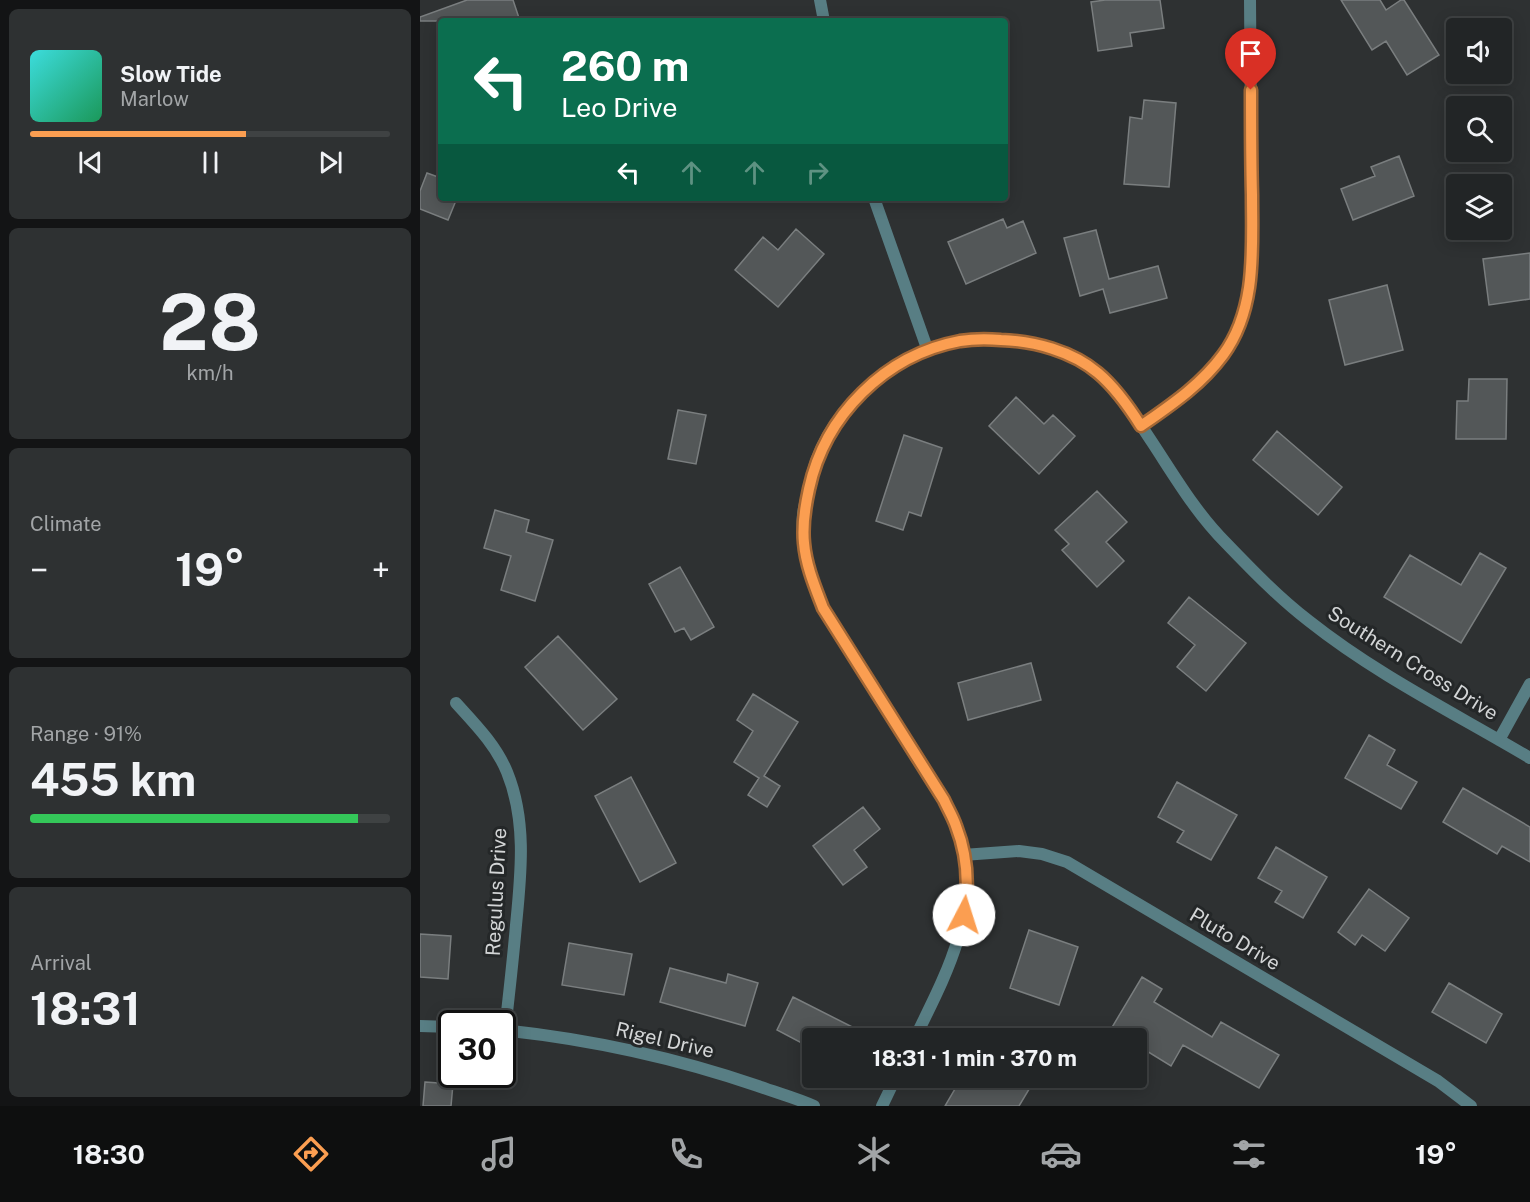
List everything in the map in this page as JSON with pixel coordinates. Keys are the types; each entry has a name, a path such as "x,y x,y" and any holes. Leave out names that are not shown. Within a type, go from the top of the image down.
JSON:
{"street":[{"path":"820,0 823,18"},
{"path":"1141,426 1185,395 1208,374 1225,352 1245,310 1250,284 1252,248 1250,0"},
{"path":"875,201 928,351"},
{"name":"Southern Cross Drive","path":"920,1028 947,971 962,928 967,878 963,855 956,827 944,800 823,608 811,577 804,544 803,513 818,456 832,429 873,382 899,364 928,351 960,341 1019,340 1075,358 1098,373 1120,395 1190,500 1222,540 1267,585 1307,620 1350,651 1395,680 1530,758"},
{"path":"1499,740 1530,684"},
{"name":"Regulus Drive","path":"456,703 490,742 507,770 516,798 521,828 518,912 506,1010"},
{"name":"Pluto Drive","path":"963,855 1019,851 1042,854 1067,862 1438,1081 1471,1106"},
{"path":"420,1026 438,1027"},
{"name":"Rigel Drive","path":"516,1032 639,1052 695,1065 814,1106"},
{"path":"882,1106 891,1088"}],"building":[{"path":"467,0 513,0 519,18 438,18 438,21 420,21 420,17"},
{"path":"1160,0 1164,28 1130,33 1132,46 1098,51 1091,2"},
{"path":"1341,0 1380,0 1386,10 1404,0 1439,55 1407,75 1386,41 1372,50"},
{"path":"1144,100 1176,103 1169,187 1124,184 1130,117 1142,119"},
{"path":"1399,156 1414,196 1353,220 1341,189 1375,176 1371,167"},
{"path":"427,173 438,177 438,201 456,201 448,220 420,209 420,191"},
{"path":"1003,219 1007,228 1023,221 1036,253 966,284 948,242"},
{"path":"796,229 824,254 778,307 735,270 763,237 778,250"},
{"path":"1096,230 1109,279 1158,266 1167,298 1110,313 1103,289 1080,296 1064,238"},
{"path":"1530,253 1530,299 1489,305 1483,259"},
{"path":"1387,285 1403,350 1345,365 1329,300"},
{"path":"1469,379 1507,379 1506,439 1456,439 1457,401 1468,401"},
{"path":"1016,397 1044,424 1053,415 1075,436 1039,474 989,426"},
{"path":"678,410 706,415 696,464 668,459"},
{"path":"1277,431 1342,487 1318,515 1253,460"},
{"path":"904,435 942,448 921,516 909,512 903,530 876,521"},
{"path":"1097,491 1127,522 1106,542 1124,561 1097,587 1062,550 1069,544 1055,530"},
{"path":"495,510 529,520 526,532 553,540 535,601 501,590 511,556 484,548"},
{"path":"1480,553 1506,568 1461,643 1384,597 1410,555 1461,585"},
{"path":"680,567 714,627 691,640 684,628 675,632 649,584"},
{"path":"1189,597 1246,643 1206,691 1177,667 1195,645 1168,623"},
{"path":"558,636 617,699 583,730 525,667"},
{"path":"1031,663 1041,700 968,720 958,683"},
{"path":"753,694 798,722 764,776 780,786 767,807 748,795 759,778 734,762 753,731 737,720"},
{"path":"1369,735 1395,750 1387,765 1417,782 1401,809 1345,778"},
{"path":"631,777 676,863 640,882 595,796"},
{"path":"1177,782 1237,815 1211,860 1177,842 1184,831 1158,817"},
{"path":"1463,788 1530,827 1530,862 1502,846 1497,854 1443,822"},
{"path":"863,807 880,829 854,850 867,867 843,885 813,846"},
{"path":"1276,847 1327,877 1303,918 1275,902 1282,891 1258,878"},
{"path":"1369,889 1409,918 1385,951 1362,935 1355,945 1338,932"},
{"path":"1029,930 1078,947 1059,1005 1010,988"},
{"path":"420,934 451,936 448,979 420,977"},
{"path":"569,943 632,954 624,995 562,985"},
{"path":"670,968 726,983 728,974 758,983 745,1026 660,1002"},
{"path":"1142,977 1162,989 1154,1002 1212,1037 1221,1022 1279,1055 1259,1088 1183,1045 1171,1066 1147,1051 1147,1028 1112,1028"},
{"path":"1449,983 1502,1014 1486,1043 1432,1012"},
{"path":"793,997 854,1028 802,1028 802,1043 777,1030"},
{"path":"425,1082 438,1083 438,1088 453,1088 451,1106 423,1106"},
{"path":"956,1088 1030,1088 1019,1106 945,1106"}],"route":[{"path":"964,915 967,878 956,827 944,800 823,608 811,577 804,544 803,513 818,456 832,429 873,382 913,357 960,341 1019,340 1075,358 1098,373 1120,395 1141,426 1185,395 1208,374 1225,352 1245,310 1250,284 1252,248 1251,90"}]}
